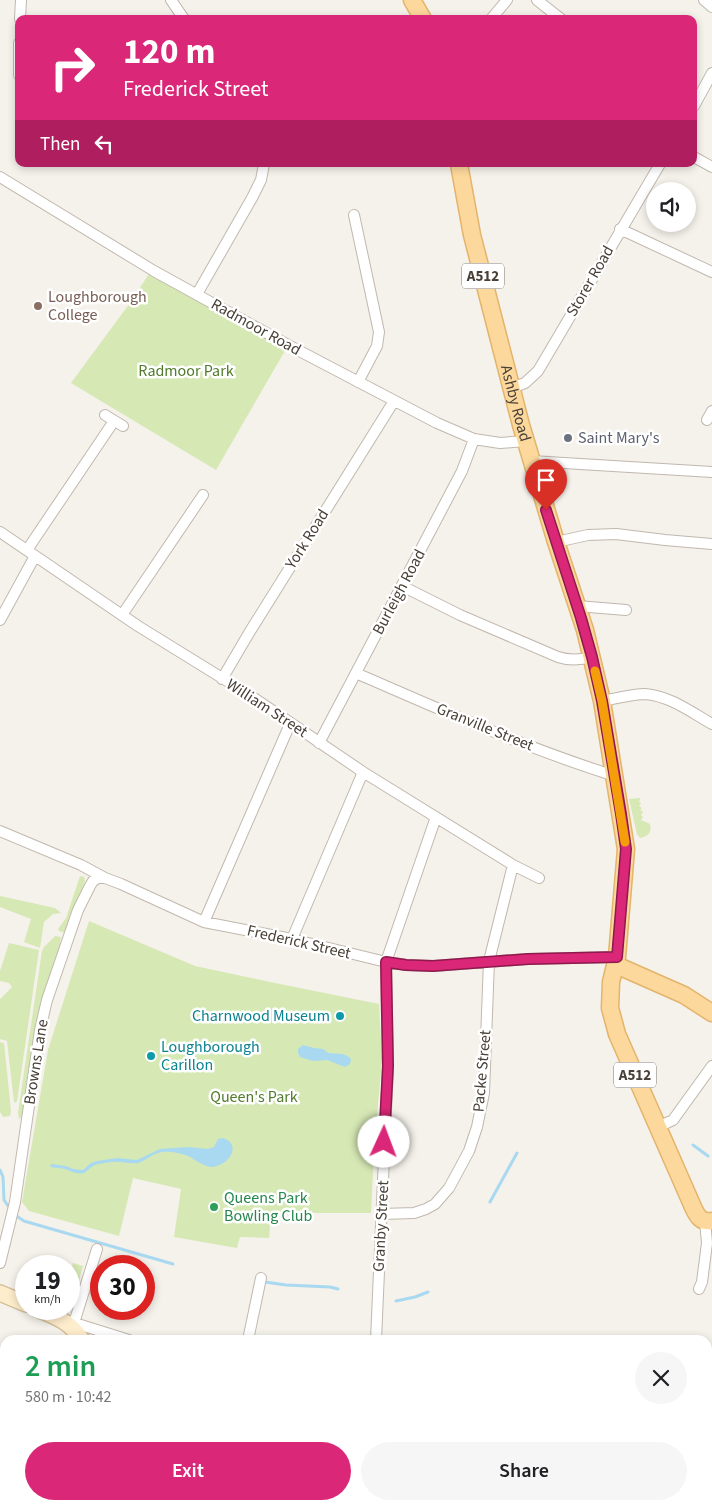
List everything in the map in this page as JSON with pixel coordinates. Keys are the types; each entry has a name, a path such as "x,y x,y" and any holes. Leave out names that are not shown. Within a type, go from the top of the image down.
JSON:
{"main road":[{"path":"412,0 420,15"},
{"name":"Ashby Road","path":"460,167 472,235 525,441 577,606 592,657 602,701 626,849 616,961"},
{"path":"616,961 684,995 712,1014"},
{"name":"A512","path":"616,961 610,993 613,1023 693,1207 698,1216 708,1221"},
{"path":"0,1293 15,1299"},
{"path":"58,1320 73,1328"}],"street":[{"path":"20,15 21,0"},
{"path":"171,0 181,15"},
{"path":"494,15 507,0"},
{"path":"537,0 556,15"},
{"path":"704,0 712,6"},
{"path":"697,100 712,73"},
{"path":"697,160 712,167"},
{"path":"197,294 252,198 261,180 263,167"},
{"name":"Storer Road","path":"511,388 525,383 538,371 658,167"},
{"name":"Radmoor Road","path":"0,177 141,263 437,423 474,438 500,443 525,441"},
{"path":"354,215 379,332 377,346 358,382"},
{"path":"620,229 712,272"},
{"name":"York Road","path":"222,679 248,633 394,401"},
{"path":"0,620 31,553 119,423 105,415"},
{"name":"Burleigh Road","path":"319,743 462,471 474,438"},
{"path":"531,461 712,472"},
{"path":"122,615 203,494"},
{"name":"William Street","path":"0,532 122,615 248,694 362,772 539,878"},
{"path":"556,542 588,536 616,534 711,541"},
{"path":"402,586 460,615 566,660 580,660 592,657"},
{"path":"577,606 626,610"},
{"name":"Granville Street","path":"356,672 456,717 615,776"},
{"path":"602,701 643,694 656,696 670,700 712,724"},
{"path":"204,922 290,724"},
{"path":"292,939 362,772"},
{"path":"386,962 436,817"},
{"name":"Frederick Street","path":"0,831 81,865 204,922 292,939 386,962 433,966 489,961 616,961"},
{"name":"Packe Street","path":"382,1214 414,1213 435,1204 449,1188 469,1151 477,1127 484,1093 489,961 513,864"},
{"name":"Browns Lane","path":"0,1263 14,1208 40,1030 47,1000 82,902 93,881 98,878 106,878"},
{"name":"Granby Street","path":"376,1335 388,1066 386,962"},
{"path":"658,1127 672,1120 712,1066"},
{"path":"699,1289 702,1282 708,1221"},
{"path":"97,1249 73,1328 106,1335"},
{"path":"249,1335 262,1278"}],"green space":[{"name":"Radmoor Park","path":"151,271 286,349 216,470 71,383"},
{"path":"640,798 639,802 641,803 639,806 643,812 641,820 650,824 650,829 649,834 640,838 637,834 629,799"},
{"path":"80,876 84,877 85,881 65,933 58,929 66,918"},
{"path":"0,896 55,908 61,913 53,914 44,922 40,948 24,942 31,919 0,907"},
{"name":"Queen's Park","path":"89,921 195,966 379,1004 382,1059 371,1213 271,1213 269,1238 240,1237 237,1248 174,1237 181,1189 133,1178 119,1236 29,1211 22,1202 48,1050"},
{"path":"55,936 61,937 60,944 38,1013 24,1114 19,1119 18,1113 42,951"},
{"path":"9,943 39,950 17,1101 15,1103 7,1041 0,1039 0,999 12,987 9,983 0,981 0,971"},
{"path":"0,1042 4,1043 11,1111 10,1116 3,1117 0,1112"},
{"path":"80,1265 83,1266 80,1277"}],"water":[{"path":"303,1045 323,1049 328,1053 343,1054 351,1059 350,1064 345,1067 327,1060 313,1061 300,1057 298,1049"},
{"path":"223,1138 229,1141 233,1149 228,1159 212,1167 203,1165 185,1155 165,1152 156,1154 138,1163 110,1162 98,1164 84,1173 50,1167 51,1164 83,1170 91,1163 97,1161 117,1158 137,1160 160,1149 188,1147 208,1149 214,1147 218,1139"}],"waterway":[{"path":"693,1145 708,1156"},
{"path":"490,1202 517,1153"},
{"path":"0,1170 3,1177 4,1200 11,1210"},
{"path":"15,1215 24,1221 173,1264"},
{"path":"265,1282 338,1289"},
{"path":"396,1301 428,1292"}],"slow traffic":[{"path":"595,671 602,701 625,842"}],"place":[{"name":"Loughborough College","path":"38,306"},
{"name":"Saint Mary's","path":"568,438"},
{"name":"Charnwood Museum","path":"340,1016"},
{"name":"Loughborough Carillon","path":"151,1056"},
{"name":"Queens Park Bowling Club","path":"214,1207"}],"route":[{"path":"384,1142 388,1066 386,962 433,966 528,959 617,957 626,849 621,814 602,701 592,657 546,510"}]}
